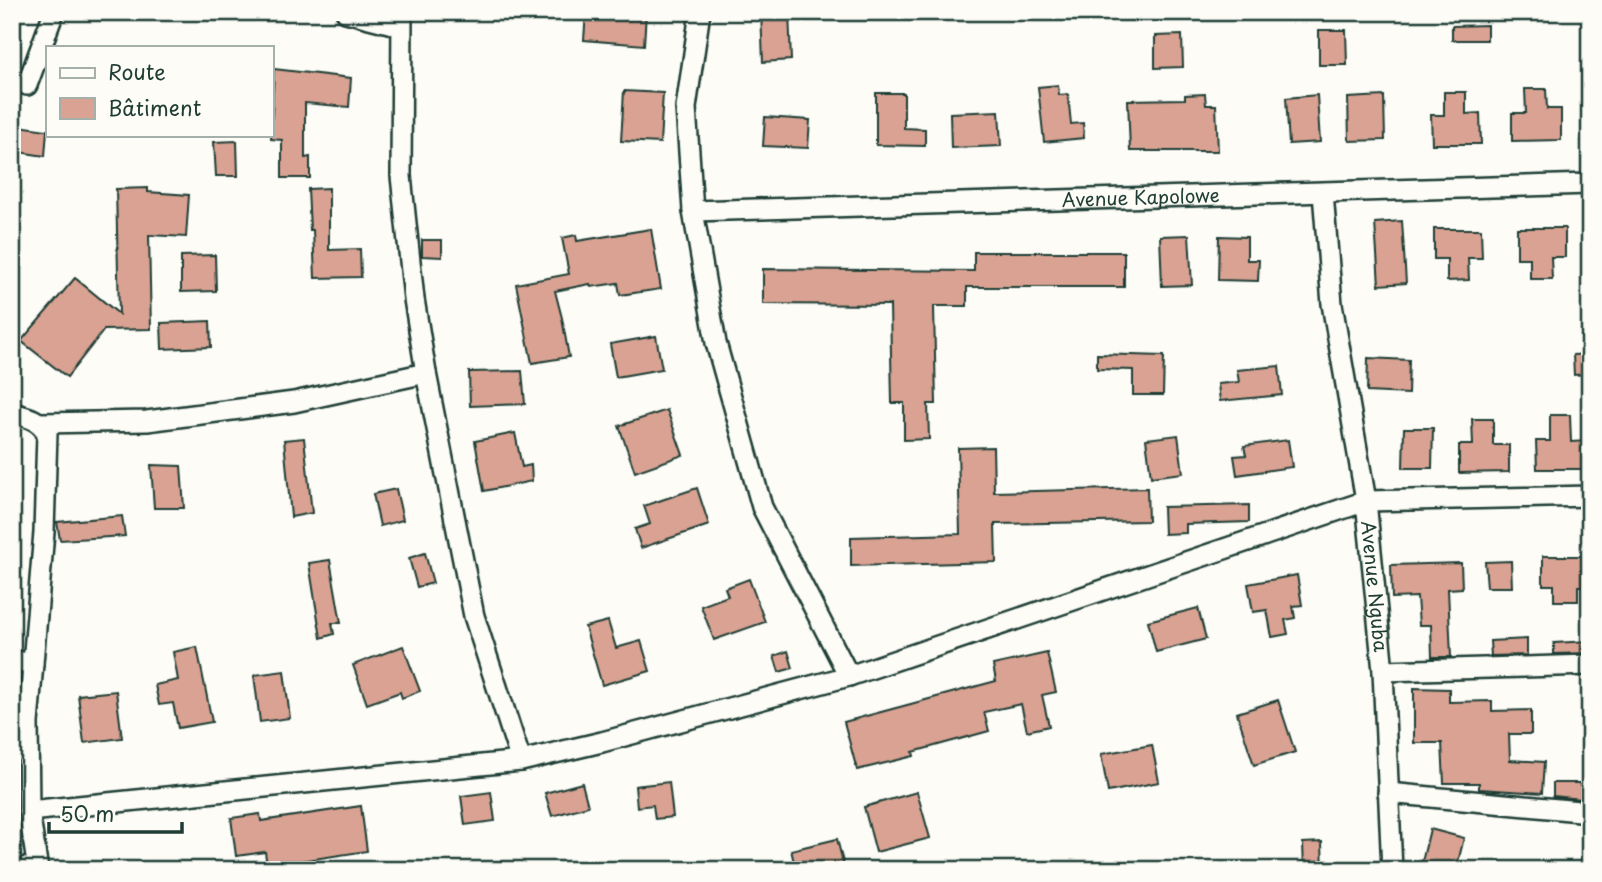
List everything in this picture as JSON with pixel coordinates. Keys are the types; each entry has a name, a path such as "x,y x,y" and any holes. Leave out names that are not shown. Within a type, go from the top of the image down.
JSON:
{"street":[{"path":"27,85 54,12"},
{"path":"346,12 401,19 401,176 414,299 474,616 521,761"},
{"path":"700,12 687,108 693,211 716,343 762,507 849,676"},
{"name":"Avenue Kapolowe","path":"693,211 1590,184"},
{"name":"Avenue Nguba","path":"1323,193 1332,304 1366,501 1383,671 1392,870"},
{"path":"12,413 28,416 41,423 147,421 294,402 426,373"},
{"path":"12,867 38,869 29,811 28,723 48,456 47,433 41,423"},
{"path":"29,811 521,761 603,742 849,676 1366,501 1590,496"},
{"path":"12,660 33,664"},
{"path":"1383,671 1590,666"},
{"path":"1388,793 1590,812"}],"building":[{"path":"586,12 646,12 644,45 584,40"},
{"path":"761,12 789,12 791,60 763,62"},
{"path":"1487,25 1487,40 1452,40 1452,26"},
{"path":"1319,30 1346,30 1347,65 1319,65"},
{"path":"1182,35 1183,67 1155,68 1155,36"},
{"path":"274,69 351,78 349,107 305,103 305,158 310,157 310,178 282,178 282,140 271,139"},
{"path":"1058,85 1059,95 1068,94 1071,124 1083,123 1084,138 1044,142 1038,87"},
{"path":"1525,89 1546,89 1547,109 1561,109 1561,140 1512,141 1512,113 1526,113"},
{"path":"624,91 663,93 660,143 621,141"},
{"path":"1444,92 1466,92 1466,114 1480,113 1481,144 1432,144 1431,115 1444,115"},
{"path":"876,93 904,93 904,128 925,129 925,146 876,145"},
{"path":"1205,94 1206,105 1216,105 1218,151 1130,151 1128,100 1185,99 1185,95"},
{"path":"1317,95 1320,142 1289,144 1286,98"},
{"path":"1384,96 1385,140 1349,141 1348,98"},
{"path":"999,111 1001,146 951,148 950,113"},
{"path":"765,117 810,120 808,148 763,146"},
{"path":"12,125 46,130 45,156 12,151"},
{"path":"237,141 238,176 216,176 214,142"},
{"path":"148,188 148,192 189,195 186,237 149,235 151,329 104,330 67,377 21,341 75,278 119,314 116,189"},
{"path":"329,188 329,250 360,249 361,277 315,278 308,189"},
{"path":"1402,221 1406,283 1379,285 1375,223"},
{"path":"1517,228 1565,228 1565,257 1551,257 1552,279 1530,279 1530,258 1517,258"},
{"path":"651,229 661,289 620,295 618,283 591,287 590,284 555,291 569,357 532,363 516,284 569,274 562,238 576,235 577,241"},
{"path":"1434,229 1481,229 1482,258 1468,258 1469,280 1447,281 1447,259 1434,259"},
{"path":"1189,235 1192,285 1162,286 1160,236"},
{"path":"1219,236 1247,237 1247,260 1259,260 1258,281 1218,280"},
{"path":"422,240 442,240 442,257 422,256"},
{"path":"974,252 1124,252 1124,287 967,287 967,306 934,306 936,404 928,404 929,439 904,440 904,403 892,403 890,305 763,304 763,269 974,271"},
{"path":"215,255 216,291 181,292 181,256"},
{"path":"210,321 211,347 162,349 161,323"},
{"path":"656,336 662,369 616,377 610,344"},
{"path":"1097,354 1164,356 1163,395 1133,395 1133,370 1097,369"},
{"path":"1590,354 1590,374 1574,375 1573,355"},
{"path":"1368,358 1409,360 1408,394 1367,392"},
{"path":"1279,366 1282,395 1220,401 1218,384 1239,382 1237,370"},
{"path":"522,371 525,404 470,406 469,372"},
{"path":"667,410 683,455 635,472 619,426"},
{"path":"1550,415 1570,415 1571,442 1587,441 1587,469 1537,469 1536,441 1550,441"},
{"path":"1472,419 1493,419 1493,445 1509,445 1509,472 1459,473 1459,445 1473,445"},
{"path":"1404,428 1433,428 1432,468 1403,468"},
{"path":"515,433 522,467 531,465 532,481 484,491 475,441"},
{"path":"1178,435 1183,473 1151,477 1146,439"},
{"path":"304,438 312,513 291,517 284,440"},
{"path":"1288,440 1292,467 1237,475 1234,456 1246,455 1244,446"},
{"path":"993,447 994,492 1147,488 1148,521 995,524 996,562 851,566 851,537 960,534 958,448"},
{"path":"151,465 181,466 184,508 154,508"},
{"path":"697,488 709,525 641,548 635,529 650,524 644,506"},
{"path":"396,489 403,520 380,526 373,494"},
{"path":"1249,505 1249,522 1186,524 1186,533 1164,534 1163,507"},
{"path":"122,516 125,536 60,540 57,522"},
{"path":"425,553 433,583 417,587 409,558"},
{"path":"1543,556 1590,556 1590,586 1578,586 1578,601 1554,601 1554,585 1543,585"},
{"path":"330,560 341,623 332,623 334,634 321,638 309,563"},
{"path":"1511,561 1512,587 1487,587 1485,562"},
{"path":"1461,563 1462,588 1448,589 1451,657 1432,657 1431,625 1419,625 1417,597 1392,598 1391,565"},
{"path":"1297,575 1302,605 1293,606 1295,618 1285,620 1288,634 1272,637 1267,610 1253,612 1248,584"},
{"path":"749,579 765,622 714,640 701,606 728,596 725,588"},
{"path":"1198,608 1206,639 1156,652 1148,621"},
{"path":"608,621 616,648 641,641 650,671 602,685 585,627"},
{"path":"1527,639 1527,655 1491,656 1490,641"},
{"path":"1590,641 1590,653 1554,654 1554,643"},
{"path":"403,646 420,691 402,698 400,692 367,704 353,665"},
{"path":"197,647 212,722 178,728 173,703 159,705 155,685 178,680 173,652"},
{"path":"788,651 793,668 779,672 774,656"},
{"path":"1047,653 1056,692 1042,695 1049,726 1027,731 1021,704 984,712 989,731 913,752 914,756 857,770 844,722 996,681 993,665"},
{"path":"284,671 290,718 260,722 254,675"},
{"path":"1414,688 1449,689 1449,702 1492,701 1492,711 1531,710 1531,734 1509,734 1510,760 1544,762 1542,793 1479,789 1479,783 1444,783 1442,743 1414,743"},
{"path":"116,691 122,738 84,743 78,695"},
{"path":"1278,700 1295,752 1254,765 1237,713"},
{"path":"1152,745 1159,782 1108,792 1101,754"},
{"path":"669,782 673,817 655,819 653,805 637,807 635,786"},
{"path":"582,783 588,806 552,816 545,793"},
{"path":"1553,783 1581,783 1581,799 1553,796"},
{"path":"491,792 495,821 465,825 461,796"},
{"path":"917,792 930,838 876,852 864,807"},
{"path":"361,806 367,851 267,866 265,852 236,856 231,818 260,814 261,821"},
{"path":"1430,829 1464,838 1456,870 1420,870"},
{"path":"837,839 845,870 796,870 791,850"},
{"path":"1322,842 1323,870 1304,870 1303,843"}]}
